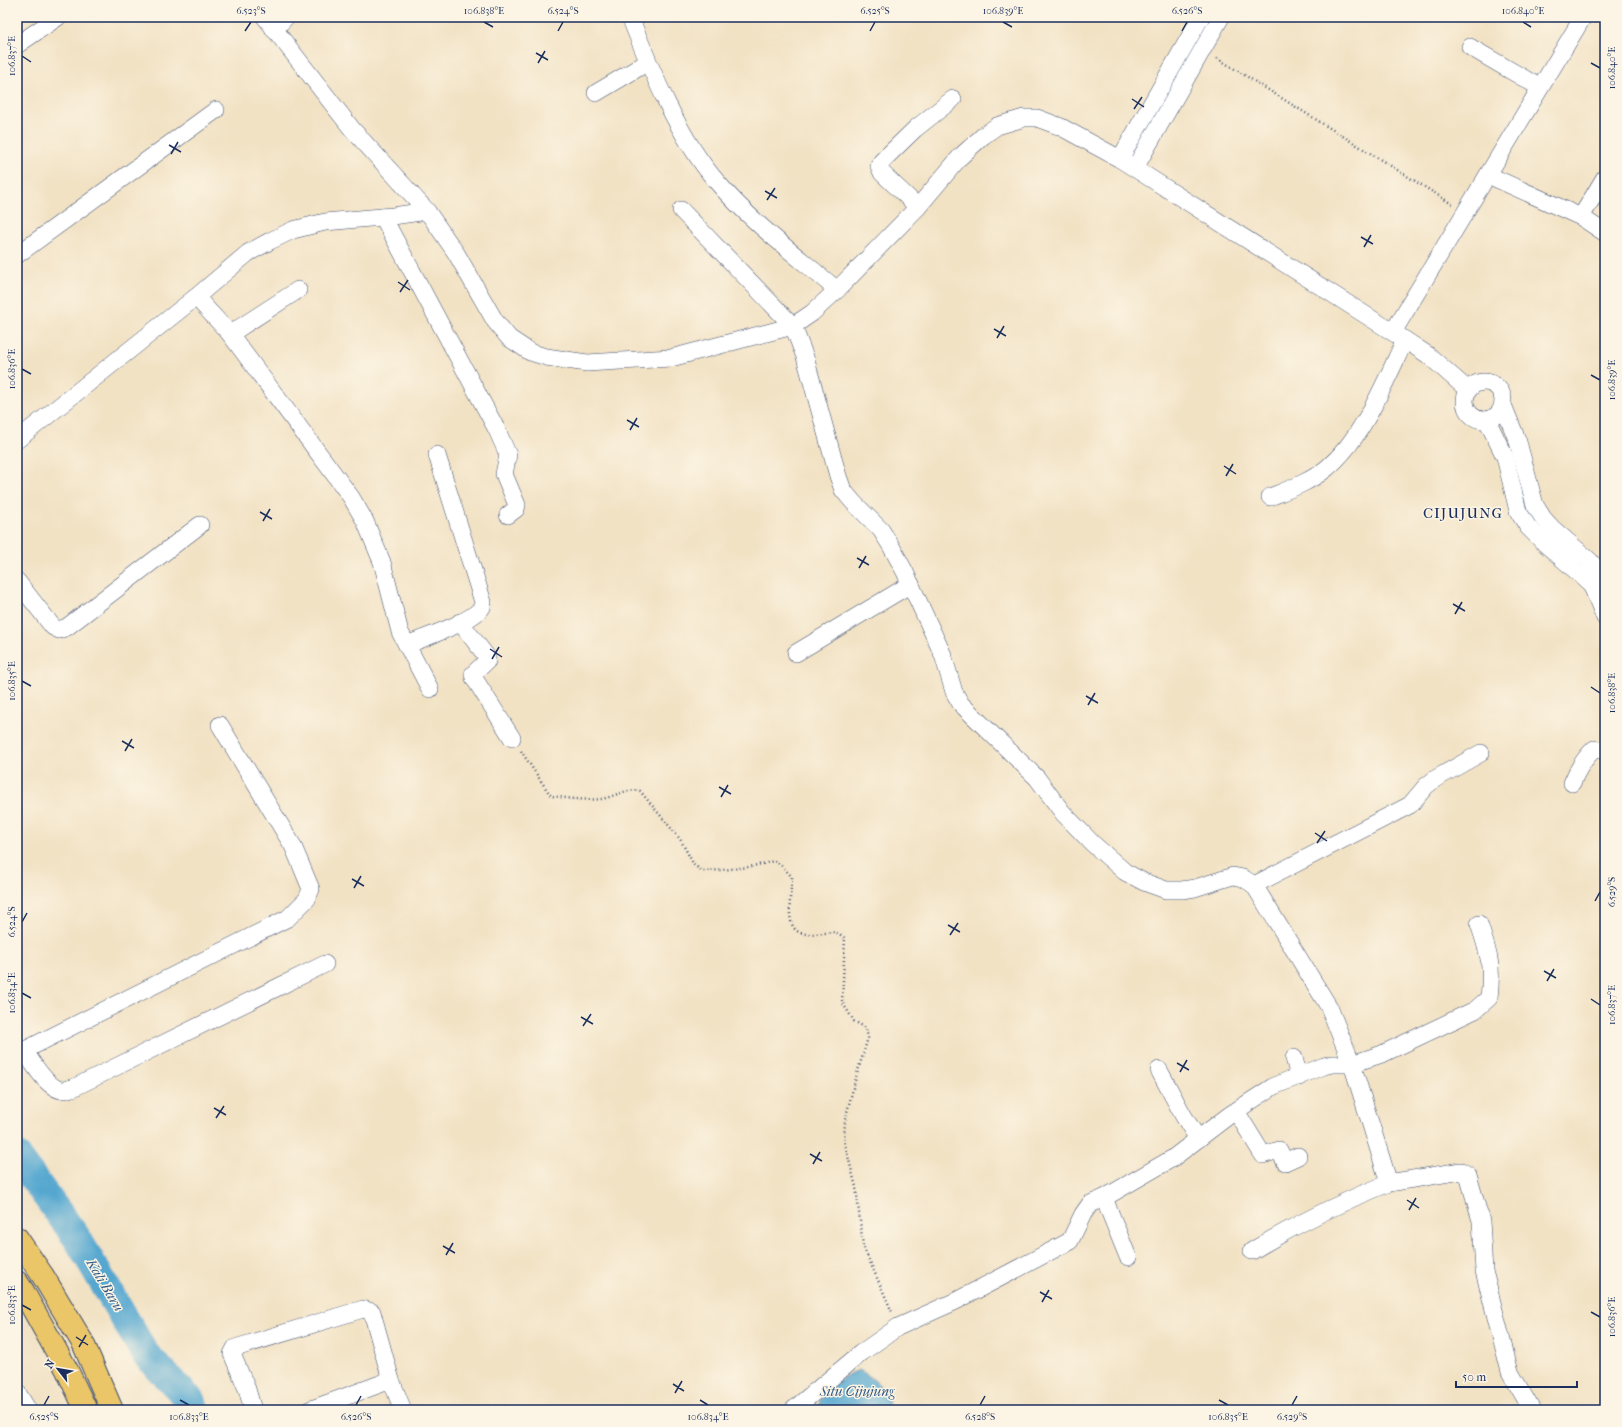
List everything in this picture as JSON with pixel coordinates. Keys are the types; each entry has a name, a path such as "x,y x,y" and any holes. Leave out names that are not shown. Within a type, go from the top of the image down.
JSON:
{"highway":[{"path":"17,1238 43,1276 83,1343 112,1410"},
{"path":"19,1289 68,1370 86,1410"}],"street":[{"path":"17,45 58,17"},
{"path":"286,17 270,24 352,129 423,211 456,253 495,321 509,338 530,352 546,357 587,363 671,358 793,326 812,313 837,290 918,207 960,157 983,136 997,126 1009,121 1024,118 1037,118 1061,127 1135,168 1399,336 1433,359 1468,390"},
{"path":"630,17 648,62 685,137 717,182 747,213 837,290"},
{"path":"1120,159 1201,17"},
{"path":"1135,168 1221,17"},
{"path":"1270,497 1302,485 1326,469 1345,451 1374,405 1399,336 1466,213 1539,87 1583,17"},
{"path":"1470,47 1539,87"},
{"path":"596,93 648,62"},
{"path":"918,207 882,173 879,166 882,161 915,129 953,99"},
{"path":"17,255 216,110"},
{"path":"1488,175 1581,216 1605,233"},
{"path":"1581,216 1605,177"},
{"path":"681,210 793,326 805,357 843,490 881,530 891,546 911,584 943,655 954,692 961,704 1036,778 1063,813 1092,843 1125,872 1144,882 1166,890 1196,888 1232,876 1243,878 1254,885 1329,1007 1352,1064 1389,1183"},
{"path":"17,440 248,254 270,241 293,230 326,222 388,217 423,211"},
{"path":"388,217 497,430 508,455 504,474 517,505 516,509 508,515"},
{"path":"230,334 298,290"},
{"path":"196,297 230,334 351,497 365,521 382,562 397,623 430,689"},
{"path":"1483,381 1491,383 1498,388 1503,396 1501,410 1494,418 1478,420 1470,415 1465,407 1464,398 1468,390 1474,384 1483,381"},
{"path":"1503,404 1518,442 1535,505 1539,512 1552,528 1589,560 1605,578"},
{"path":"1487,420 1505,458 1518,511 1528,527 1591,584 1605,618"},
{"path":"407,645 460,622 483,607 483,602 438,455"},
{"path":"17,581 53,627 59,630 66,628 200,525"},
{"path":"796,653 911,584"},
{"path":"460,622 487,658 487,662 473,674 474,678 512,738"},
{"path":"220,725 292,846 311,889 307,899 288,918 21,1052 52,1085 58,1089 64,1090 73,1088 325,964"},
{"path":"1574,777 1588,755 1594,749 1605,751"},
{"path":"1254,885 1410,805 1426,786 1435,779 1481,753"},
{"path":"793,1410 861,1353 898,1327 956,1301 1070,1241 1083,1214 1090,1204 1104,1198 1173,1158 1236,1111 1274,1086 1324,1066 1332,1064 1352,1064 1382,1054 1475,1010 1489,998 1492,977 1490,956 1479,924"},
{"path":"1294,1058 1299,1077"},
{"path":"1159,1070 1183,1115 1198,1139"},
{"path":"1236,1111 1263,1155 1279,1150 1285,1162 1298,1156"},
{"path":"1252,1251 1285,1231 1353,1197 1389,1183 1461,1171 1468,1175 1481,1221 1484,1271 1510,1372 1532,1410"},
{"path":"1104,1198 1128,1256"},
{"path":"253,1410 247,1389 232,1354 235,1348 363,1309 372,1312 391,1380 403,1410"},
{"path":"309,1410 391,1380"},
{"path":"17,1392 28,1410"}],"path":[{"path":"1203,49 1466,213"},
{"path":"512,738 551,796 575,799 601,799 633,789 640,791 680,839 694,865 702,871 749,867 774,861 781,865 792,877 791,922 798,931 806,935 838,933 845,938 842,1002 854,1021 866,1028 868,1038 845,1120 844,1141 856,1187 863,1246 898,1327"}],"water":[{"name":"Situ Cijujung","path":"859,1370 873,1379 885,1392 889,1402 885,1410 818,1410 822,1397 832,1386 846,1376"}],"waterway":[{"name":"Kali Baru","path":"17,1156 77,1238 146,1355 193,1403 194,1410"}],"district":[{"name":"CIJUJUNG","path":"1463,513"}]}
